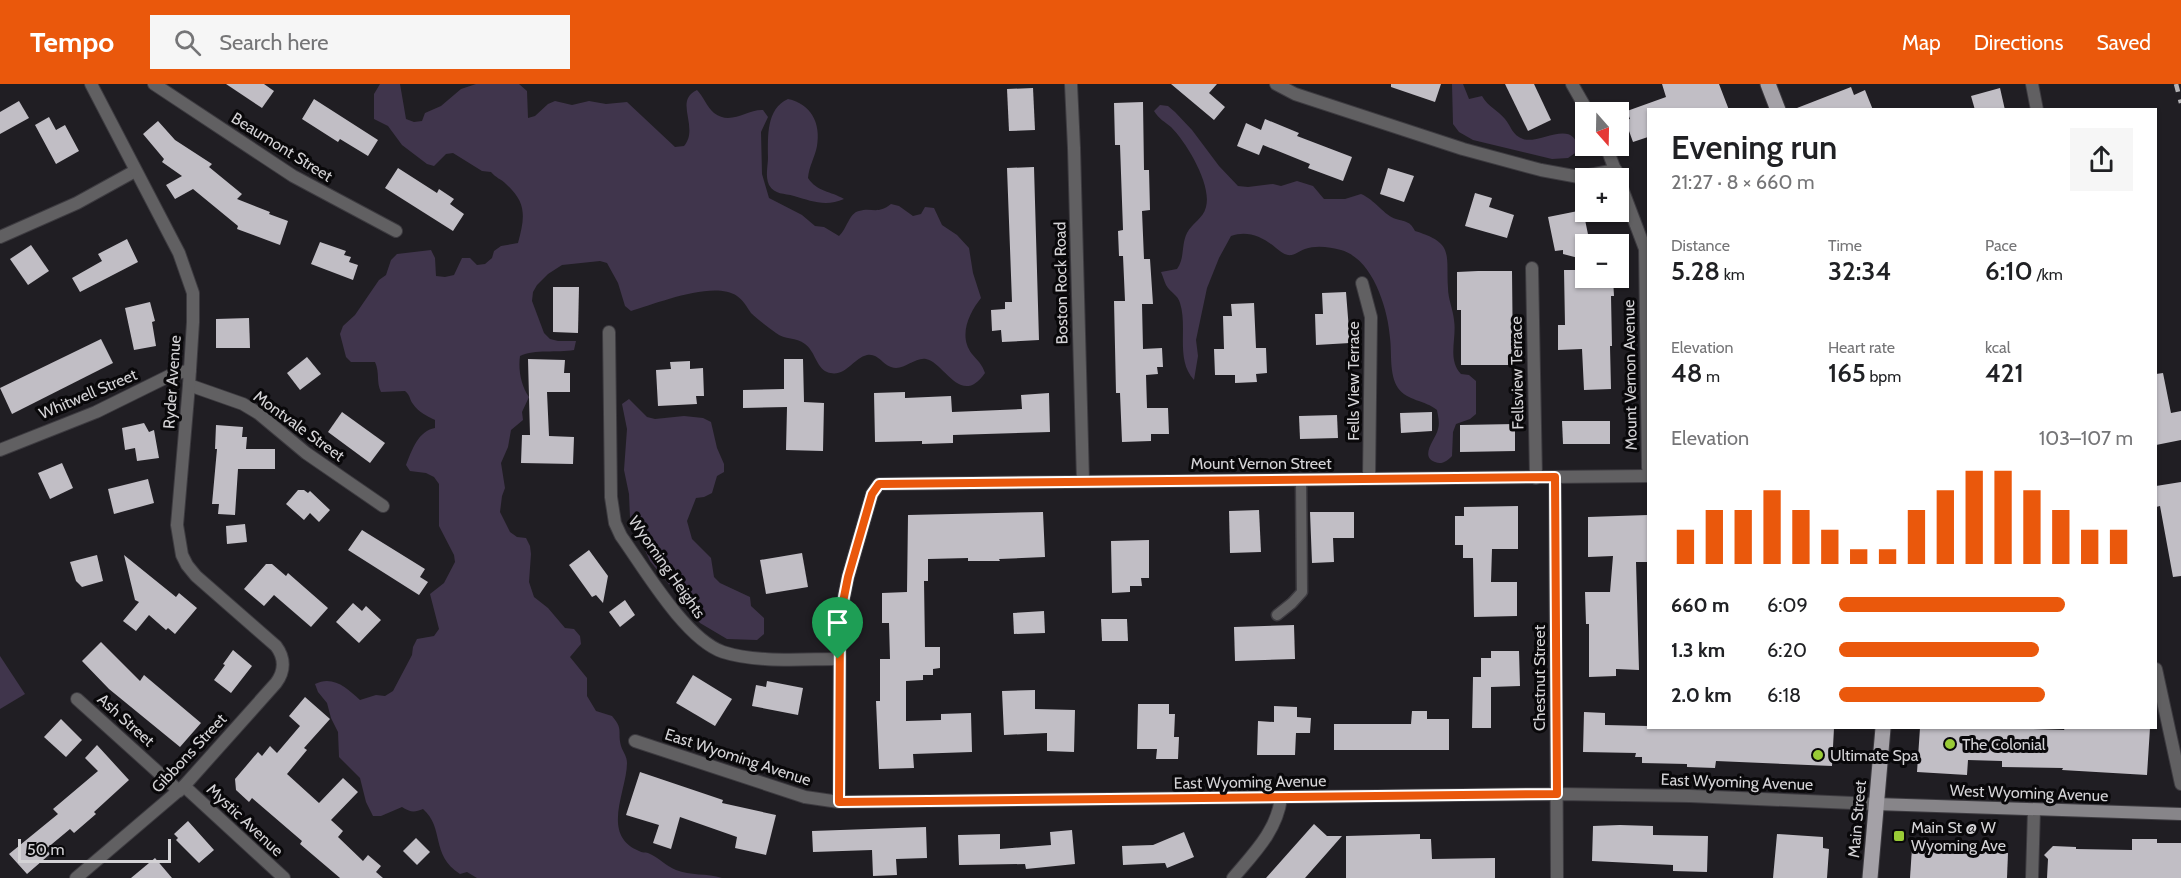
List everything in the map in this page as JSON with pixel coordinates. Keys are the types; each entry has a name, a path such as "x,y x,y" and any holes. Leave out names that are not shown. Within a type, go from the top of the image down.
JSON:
{"main road":[{"path":"1768,84 1777,108"},
{"name":"Main Street","path":"1870,878 1882,729"},
{"name":"West Wyoming Avenue","path":"1876,804 2181,814"}],"street":[{"name":"Ryder Avenue","path":"91,84 172,240 190,282 194,306 177,525 182,555 196,576 276,646 283,663"},
{"name":"Beaumont Street","path":"154,84 293,176 396,231"},
{"name":"Boston Rock Road","path":"1071,84 1083,481"},
{"path":"1276,84 1295,94 1462,150 1575,176"},
{"path":"1572,84 1582,102"},
{"path":"2032,84 2037,108"},
{"path":"0,237 69,207 135,171"},
{"name":"Mount Vernon Avenue","path":"1629,205 1645,249 1647,395"},
{"name":"Fellsview Terrace","path":"1532,268 1536,478"},
{"name":"Fells View Terrace","path":"1362,283 1371,317 1369,479"},
{"name":"Wyoming Heights","path":"609,332 611,497 615,523 621,536 685,624 706,644 722,651 745,656 838,659"},
{"name":"Whitwell Street","path":"0,450 96,412 171,375 190,370"},
{"name":"Montvale Street","path":"189,385 243,404 258,413 306,453 383,506"},
{"name":"Chestnut Street","path":"1555,477 1557,878"},
{"name":"Mount Vernon Street","path":"838,659 843,596 876,487 884,483 1647,477"},
{"path":"838,659 839,802"},
{"name":"Gibbons Street","path":"76,878 182,788 276,683 282,674 283,663"},
{"path":"2157,674 2181,784"},
{"name":"Ash Street","path":"77,699 182,788"},
{"name":"East Wyoming Avenue","path":"635,741 795,794 839,802 1557,794 1690,796 1876,804"},
{"name":"Mystic Avenue","path":"182,788 284,878"},
{"path":"1233,878 1270,832 1276,820 1281,798"},
{"path":"2032,878 2034,810"}],"lane":[{"path":"1277,615 1302,592 1301,479"}],"shaded area":[{"path":"380,84 400,84 406,119 414,122 422,121 425,113 441,106 461,89 476,84 519,84 527,91 528,118 535,116 555,101 572,105 589,101 606,104 627,102 675,147 684,146 688,139 687,101 690,95 697,90 712,111 720,117 733,118 763,110 768,117 761,132 762,174 769,198 802,215 815,226 824,227 839,236 853,215 859,211 878,210 891,204 899,206 913,216 921,214 925,207 934,208 942,225 957,235 969,248 973,273 981,298 969,318 966,340 985,373 976,383 968,386 953,380 933,362 926,359 895,368 888,366 877,357 867,355 839,373 827,372 823,370 805,344 776,333 751,313 737,296 727,292 714,291 684,295 631,311 625,306 618,283 607,263 600,261 562,265 548,274 533,292 532,301 544,333 550,339 558,341 576,341 574,350 520,356 521,377 529,397 522,412 523,420 511,430 508,447 501,463 505,488 500,512 510,532 517,537 526,538 530,546 529,582 534,597 548,608 565,628 574,629 580,636 581,644 570,657 587,678 587,696 596,711 612,716 618,724 621,746 627,763 618,824 627,844 640,852 652,855 676,870 722,878 477,878 467,872 460,874 445,858 434,824 423,809 412,811 402,807 381,816 373,816 366,802 360,778 339,757 338,732 327,703 315,684 334,682 345,687 360,700 376,695 385,696 393,691 412,655 417,639 434,636 439,629 430,594 444,583 455,562 454,555 439,526 439,484 434,477 426,473 410,471 406,465 420,437 435,428 435,420 417,409 405,391 381,392 375,362 351,362 346,357 340,334 343,326 355,315 379,280 386,275 391,260 397,254 431,250 435,258 436,276 454,275 462,258 470,258 477,265 485,264 492,258 494,251 501,246 518,243 523,218 518,198 491,172 482,171 453,153 446,154 434,166 427,164 402,145 388,126 374,119 374,94"},
{"path":"1452,84 1463,84 1469,99 1482,96 1519,137 1530,140 1564,133 1571,135 1575,140 1575,153 1568,158 1552,159 1473,140 1459,132 1453,124"},
{"path":"788,99 803,105 816,122 817,146 808,178 820,189 844,199 831,203 813,201 777,192 769,185 767,175 770,124 776,109"},
{"path":"1160,105 1168,106 1175,112 1238,186 1273,184 1281,186 1297,181 1313,186 1324,199 1345,199 1361,194 1392,217 1407,222 1415,231 1428,235 1442,245 1447,258 1448,292 1455,327 1454,362 1461,374 1469,375 1476,381 1476,414 1456,424 1453,432 1452,456 1438,463 1428,456 1439,427 1437,410 1406,396 1398,388 1392,370 1389,326 1377,286 1362,263 1341,250 1314,247 1288,255 1266,241 1249,234 1231,236 1207,288 1196,340 1198,356 1194,380 1188,372 1183,353 1180,303 1166,285 1161,272 1177,269 1187,233 1205,211 1207,198 1202,176 1191,154 1171,127 1154,111"},
{"path":"629,399 647,417 655,419 684,416 703,418 711,422 717,448 724,464 724,472 717,476 712,493 696,498 687,521 692,539 711,558 714,577 720,583 750,597 751,606 764,618 764,634 757,640 727,639 700,623 650,561 630,518 629,494 624,470 627,429 622,404"},
{"path":"0,656 25,694 0,709"}],"building":[{"path":"226,84 264,84 274,91 262,108"},
{"path":"1171,84 1217,84 1209,93 1225,107 1214,120"},
{"path":"1391,84 1441,84 1435,102 1391,87"},
{"path":"1505,84 1534,84 1551,120 1528,131"},
{"path":"1662,84 1719,84 1728,108 1647,108 1647,137 1633,142 1629,131 1629,110 1666,97"},
{"path":"1851,87 1854,95 1865,90 1872,108 1797,108"},
{"path":"1033,88 1035,130 1009,131 1007,89"},
{"path":"2000,88 2005,108 1974,108 1971,96"},
{"path":"314,99 378,140 368,156 340,139 338,142 302,119"},
{"path":"19,101 29,118 0,134 0,112"},
{"path":"1143,102 1144,170 1149,170 1150,210 1142,211 1144,259 1150,259 1153,304 1142,304 1143,349 1162,348 1163,367 1157,367 1158,374 1146,375 1147,408 1168,408 1169,434 1151,434 1151,441 1122,442 1120,393 1116,393 1114,301 1125,301 1123,256 1119,256 1118,231 1123,230 1120,145 1115,145 1114,103"},
{"path":"49,117 56,130 65,125 79,151 56,164 35,125"},
{"path":"1265,119 1299,133 1297,136 1352,157 1343,181 1308,168 1310,164 1263,145 1259,155 1237,146 1246,123 1261,130"},
{"path":"158,121 175,140 212,164 209,167 242,194 237,199 288,221 280,245 237,229 238,226 193,189 175,199 166,185 182,176 162,162 164,159 143,134"},
{"path":"1034,167 1039,340 1002,342 1001,330 992,331 991,310 1005,309 1005,302 1012,302 1007,168"},
{"path":"398,168 437,193 439,189 454,199 450,204 464,214 453,231 385,188"},
{"path":"1388,168 1414,176 1404,202 1380,194"},
{"path":"1475,193 1492,198 1489,207 1514,215 1507,238 1465,226"},
{"path":"1575,212 1575,222 1585,222 1588,234 1575,234 1575,257 1563,254 1563,250 1555,251 1548,217"},
{"path":"127,239 138,262 80,292 72,278 102,261 98,254"},
{"path":"320,242 346,251 344,255 351,257 349,262 358,265 353,280 311,264"},
{"path":"31,245 49,271 28,285 10,259"},
{"path":"1564,270 1575,270 1575,288 1614,288 1614,296 1611,296 1611,389 1584,390 1582,349 1558,350 1558,325 1565,325"},
{"path":"1512,271 1513,365 1461,365 1461,310 1457,310 1457,272"},
{"path":"553,287 579,287 578,333 553,332"},
{"path":"1346,292 1350,343 1316,345 1315,314 1323,314 1322,293"},
{"path":"150,302 155,321 152,322 156,346 134,350 125,308"},
{"path":"1254,303 1256,348 1266,348 1267,373 1256,374 1257,382 1235,383 1235,375 1215,375 1214,349 1224,349 1223,316 1232,316 1231,304"},
{"path":"249,318 250,348 216,348 216,319"},
{"path":"101,339 113,363 12,414 0,388"},
{"path":"307,357 321,374 300,390 287,373"},
{"path":"528,359 565,360 564,373 570,373 570,392 547,392 549,436 574,437 573,464 521,463 522,435 530,435"},
{"path":"784,359 803,359 804,402 824,403 823,451 786,450 787,407 743,408 743,390 784,389"},
{"path":"690,361 690,369 703,368 704,396 696,396 697,404 658,406 656,370 671,369 670,362"},
{"path":"2163,373 2171,413 2181,411 2181,440 2157,445 2157,374"},
{"path":"905,392 905,398 951,396 952,412 1022,409 1021,395 1049,393 1050,432 953,435 953,443 875,442 874,393"},
{"path":"342,412 385,443 370,463 328,432"},
{"path":"1432,412 1432,431 1401,433 1400,413"},
{"path":"1337,415 1338,438 1300,439 1299,416"},
{"path":"1562,421 1610,421 1610,444 1563,444"},
{"path":"144,423 149,432 154,430 159,458 137,461 135,448 125,450 122,428"},
{"path":"1515,424 1515,451 1460,452 1460,425"},
{"path":"216,425 243,427 242,437 247,437 246,449 275,449 275,469 238,469 235,515 218,514 219,504 212,504 217,449 215,449"},
{"path":"62,463 73,488 50,499 38,473"},
{"path":"148,479 154,503 114,514 108,489"},
{"path":"2181,482 2181,576 2173,577 2160,506 2157,507 2157,486"},
{"path":"298,490 308,493 310,491 330,510 319,522 310,513 304,520 286,504"},
{"path":"1518,506 1518,549 1492,549 1491,582 1517,582 1517,616 1474,617 1473,558 1463,558 1463,545 1455,545 1455,516 1464,516 1464,507"},
{"path":"1259,510 1261,552 1230,553 1229,511"},
{"path":"1043,512 1045,557 999,559 1000,561 968,561 968,558 928,559 928,581 924,581 925,647 940,647 940,668 933,669 933,675 923,675 923,680 906,681 906,721 941,720 941,714 971,713 972,752 913,754 914,768 879,769 876,701 880,701 880,659 890,659 889,623 882,623 882,593 907,592 908,515"},
{"path":"1310,512 1354,512 1354,538 1333,538 1334,562 1312,563"},
{"path":"1647,515 1647,562 1636,562 1639,670 1616,669 1616,676 1589,677 1589,624 1586,624 1585,592 1610,592 1613,556 1588,557 1588,517"},
{"path":"245,524 247,542 227,544 226,526"},
{"path":"362,530 425,569 420,577 428,582 419,595 348,550"},
{"path":"1149,540 1149,578 1141,578 1142,586 1130,586 1130,592 1112,593 1111,541"},
{"path":"589,550 608,576 603,603 596,595 592,597 569,565"},
{"path":"802,553 808,587 766,594 760,560"},
{"path":"97,555 103,581 82,587 76,581 70,562"},
{"path":"124,555 176,597 179,593 197,608 175,634 168,628 166,630 149,615 136,631 123,621 139,602 135,600"},
{"path":"266,564 272,564 286,576 288,573 328,608 311,627 274,595 264,606 244,589"},
{"path":"625,600 635,615 620,627 609,612"},
{"path":"353,603 362,611 366,606 381,620 359,643 336,622"},
{"path":"1044,611 1045,633 1014,634 1013,613"},
{"path":"1101,619 1127,619 1128,641 1102,641"},
{"path":"1294,625 1295,659 1235,661 1234,627"},
{"path":"101,642 140,681 144,675 201,723 180,747 109,689 82,661"},
{"path":"233,650 252,666 231,693 214,680"},
{"path":"1491,651 1519,651 1520,686 1491,687 1491,728 1472,728 1473,677 1481,677 1481,658 1491,658"},
{"path":"693,675 732,699 715,726 676,703"},
{"path":"767,681 803,688 798,715 752,706 756,685 766,687"},
{"path":"1035,690 1035,709 1075,710 1074,752 1047,751 1047,733 1004,735 1002,691"},
{"path":"305,697 330,719 304,748 307,750 287,774 319,803 343,778 358,792 331,820 343,831 338,837 363,861 368,855 381,866 376,872 383,878 340,878 300,844 302,841 252,798 249,802 236,790 235,779 258,752 262,756 270,746 277,753 300,726 289,716"},
{"path":"1138,704 1169,704 1169,714 1175,714 1174,737 1179,737 1178,759 1156,759 1157,749 1137,749"},
{"path":"1274,706 1297,707 1297,717 1311,718 1310,733 1296,733 1295,755 1257,755 1258,721 1274,722"},
{"path":"1412,711 1427,711 1427,719 1449,719 1449,750 1334,750 1334,724 1411,724"},
{"path":"1584,712 1605,713 1605,725 1647,726 1647,729 1834,729 1832,766 1716,761 1715,768 1687,767 1687,764 1642,763 1642,757 1635,757 1636,753 1583,752"},
{"path":"61,719 82,740 66,757 44,737"},
{"path":"1920,729 2150,729 2147,775 2062,770 2063,768 2002,767 2002,761 1968,760 1967,775 1917,772"},
{"path":"97,745 129,780 74,833 70,829 46,849 50,854 27,874 9,854 58,814 53,809 98,771 85,758"},
{"path":"640,772 723,800 722,803 776,815 766,855 735,848 737,837 680,817 671,849 653,843 659,825 626,815"},
{"path":"188,821 214,850 199,863 176,840 178,838 174,834"},
{"path":"1314,824 1327,836 1342,836 1305,878 1266,878"},
{"path":"1593,826 1653,826 1653,835 1708,836 1707,872 1673,871 1673,865 1592,861"},
{"path":"926,827 927,858 896,859 897,875 873,876 872,850 813,852 812,831"},
{"path":"1072,830 1075,864 1026,869 1025,864 959,865 958,835 1000,834 1000,849 1051,845 1050,832"},
{"path":"1184,832 1194,857 1167,868 1165,863 1123,865 1122,846 1153,845"},
{"path":"1420,834 1420,839 1431,839 1432,859 1495,858 1495,878 1346,878 1346,836"},
{"path":"1777,834 1823,837 1823,848 1829,849 1827,878 1773,878"},
{"path":"416,838 430,852 417,865 403,851"},
{"path":"2132,839 2157,839 2157,843 2181,843 2181,878 2047,878 2048,859 2044,855 2053,846 2076,847 2076,849 2132,850"},
{"path":"1912,848 2008,853 2007,878 1910,878"},
{"path":"155,858 172,878 131,878"}],"railway":[{"path":"2176,84 2181,103"}],"place":[{"name":"The Colonial","path":"1950,744"},
{"name":"Ultimate Spa","path":"1818,755"},
{"name":"Main St @ W Wyoming Ave","path":"1899,836"}],"route":[{"path":"1555,477 1557,794 839,802 838,659 843,596 872,494 877,485 881,483 1555,477"}]}
